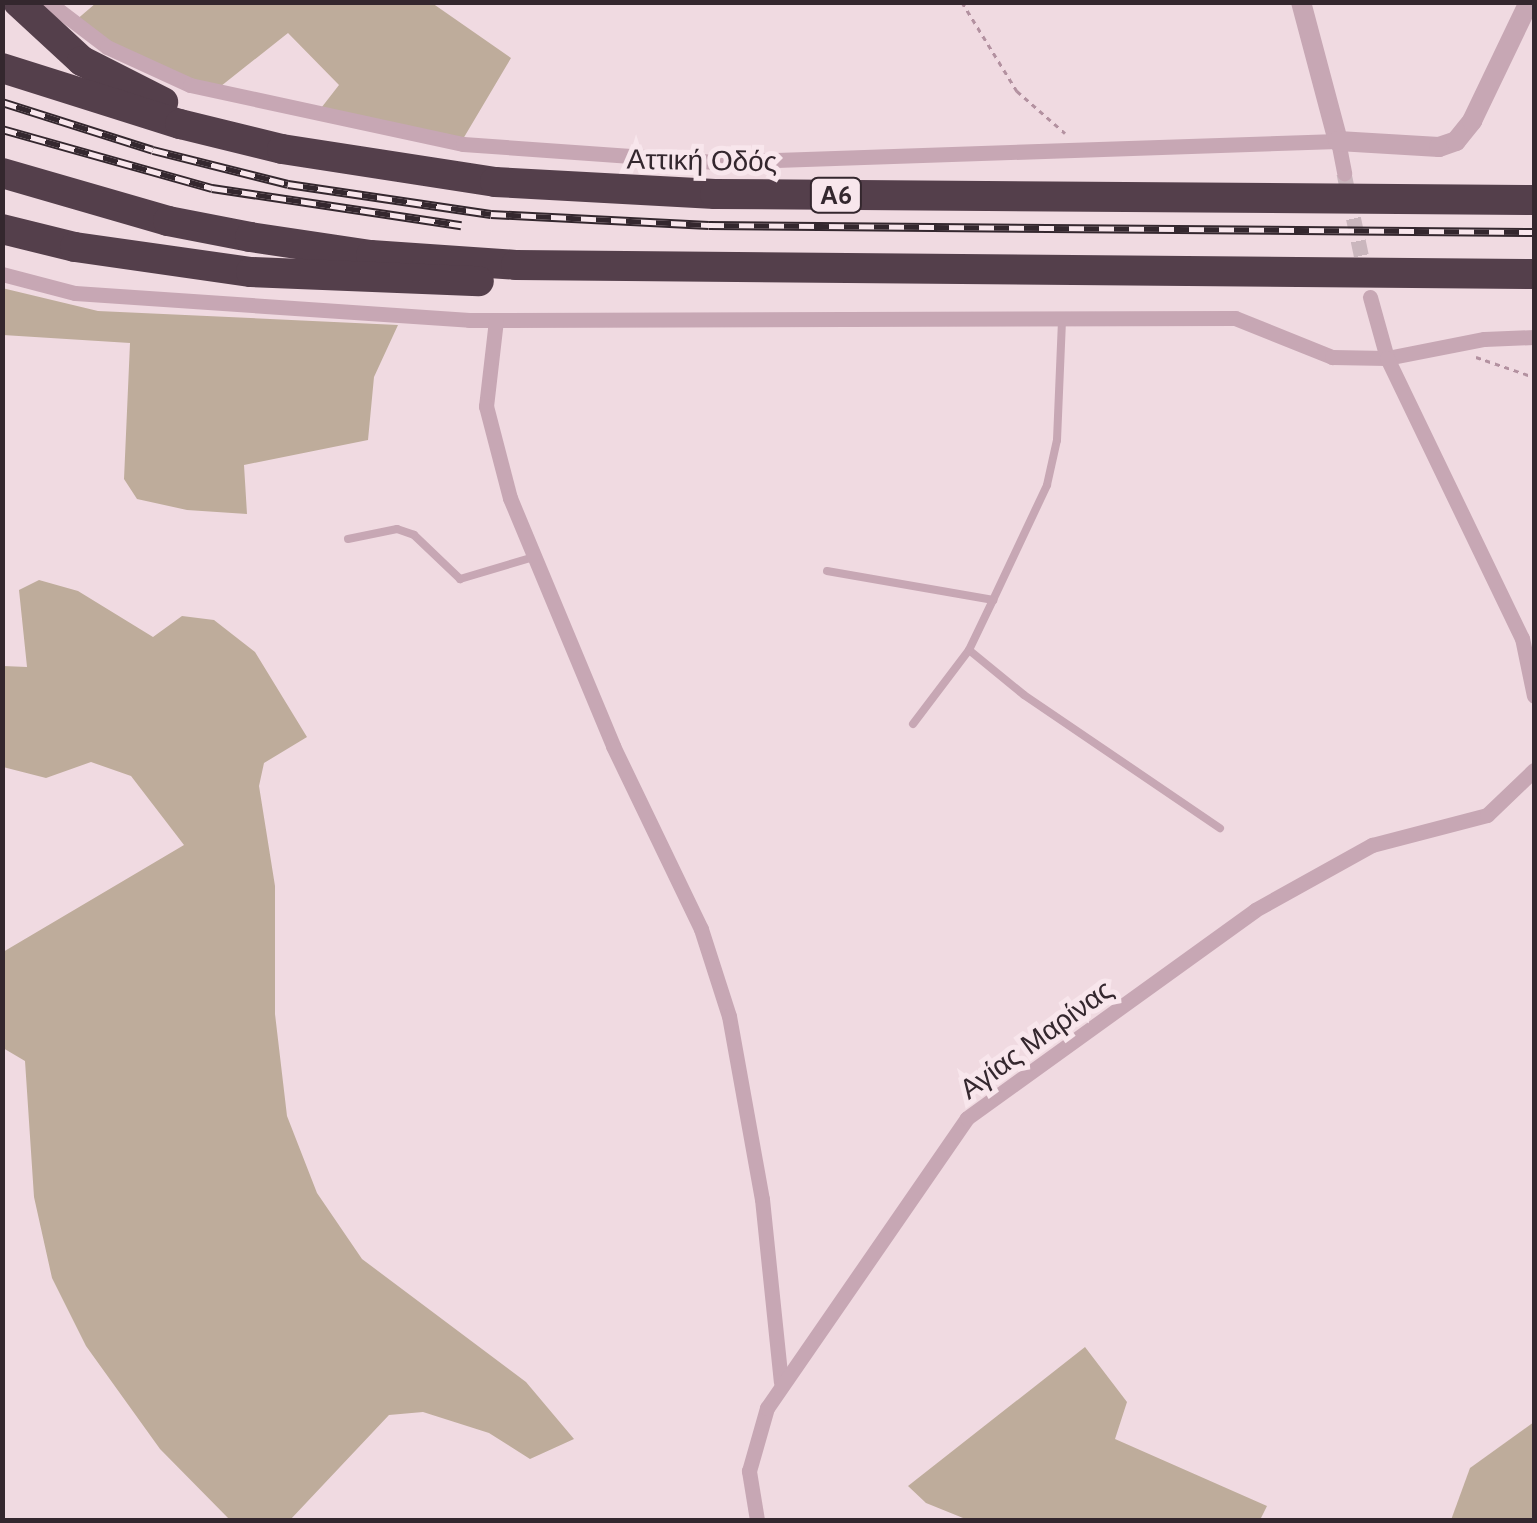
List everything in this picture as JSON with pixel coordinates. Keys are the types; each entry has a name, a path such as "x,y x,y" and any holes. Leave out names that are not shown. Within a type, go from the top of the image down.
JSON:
{"highway":[{"path":"18,2 56,41 110,78 282,149"},
{"name":"Αττική Οδός","path":"2,68 180,124 282,149 406,170 594,190 1534,200"},
{"path":"2,174 168,221 370,255 654,266 1534,274"},
{"path":"2,229 106,252 345,280 601,281 654,266"}],"street":[{"path":"48,2 107,47 190,84 463,144 715,162 1338,141 1439,146 1456,141 1472,121 1529,2"},
{"path":"1301,2 1344,173"},
{"path":"2,274 75,293 496,320 1234,318 1332,357 1388,358 1446,346 1534,337"},
{"path":"1370,297 1388,358 1514,620 1534,696"},
{"path":"496,320 486,406 495,452 612,746 701,930 730,1016 759,1180 781,1382"},
{"name":"Αγίας Μαρίνας","path":"757,1520 749,1472 754,1440 781,1382 936,1154 993,1094 1255,910 1372,845 1487,815 1534,770"}],"lane":[{"path":"912,724 969,650 1050,470 1062,319"},
{"path":"348,539 397,530 414,535 460,579 534,557"},
{"path":"827,571 993,600"},
{"path":"969,650 1024,695 1220,828"}],"path":[{"path":"962,2 1017,91 1091,148"},
{"path":"1446,346 1534,377"}],"shaded area":[{"path":"96,3 432,3 511,58 463,139 318,112 339,85 288,33 216,90 133,57 75,21"},
{"path":"2,288 98,311 398,325 374,377 368,440 244,465 247,514 187,510 137,499 124,479 130,343 3,335"},
{"path":"39,580 78,591 153,637 182,616 214,620 255,652 307,737 264,763 259,786 275,886 275,1014 287,1116 317,1193 362,1259 526,1382 574,1439 530,1459 489,1433 423,1412 389,1415 290,1520 230,1520 160,1449 86,1346 52,1278 34,1197 25,1061 3,1048 3,952 184,845 131,776 91,762 46,778 3,767 3,666 27,667 19,590"},
{"path":"1085,1347 1127,1402 1115,1439 1267,1506 1260,1520 968,1520 926,1503 908,1486"},
{"path":"1534,1422 1534,1520 1451,1520 1470,1468"}],"tunnel":[{"path":"1344,173 1366,277"}],"railway":[{"path":"2,102 153,150 288,184 491,214 709,225 1534,232"},
{"path":"2,129 212,188 461,225"}]}
